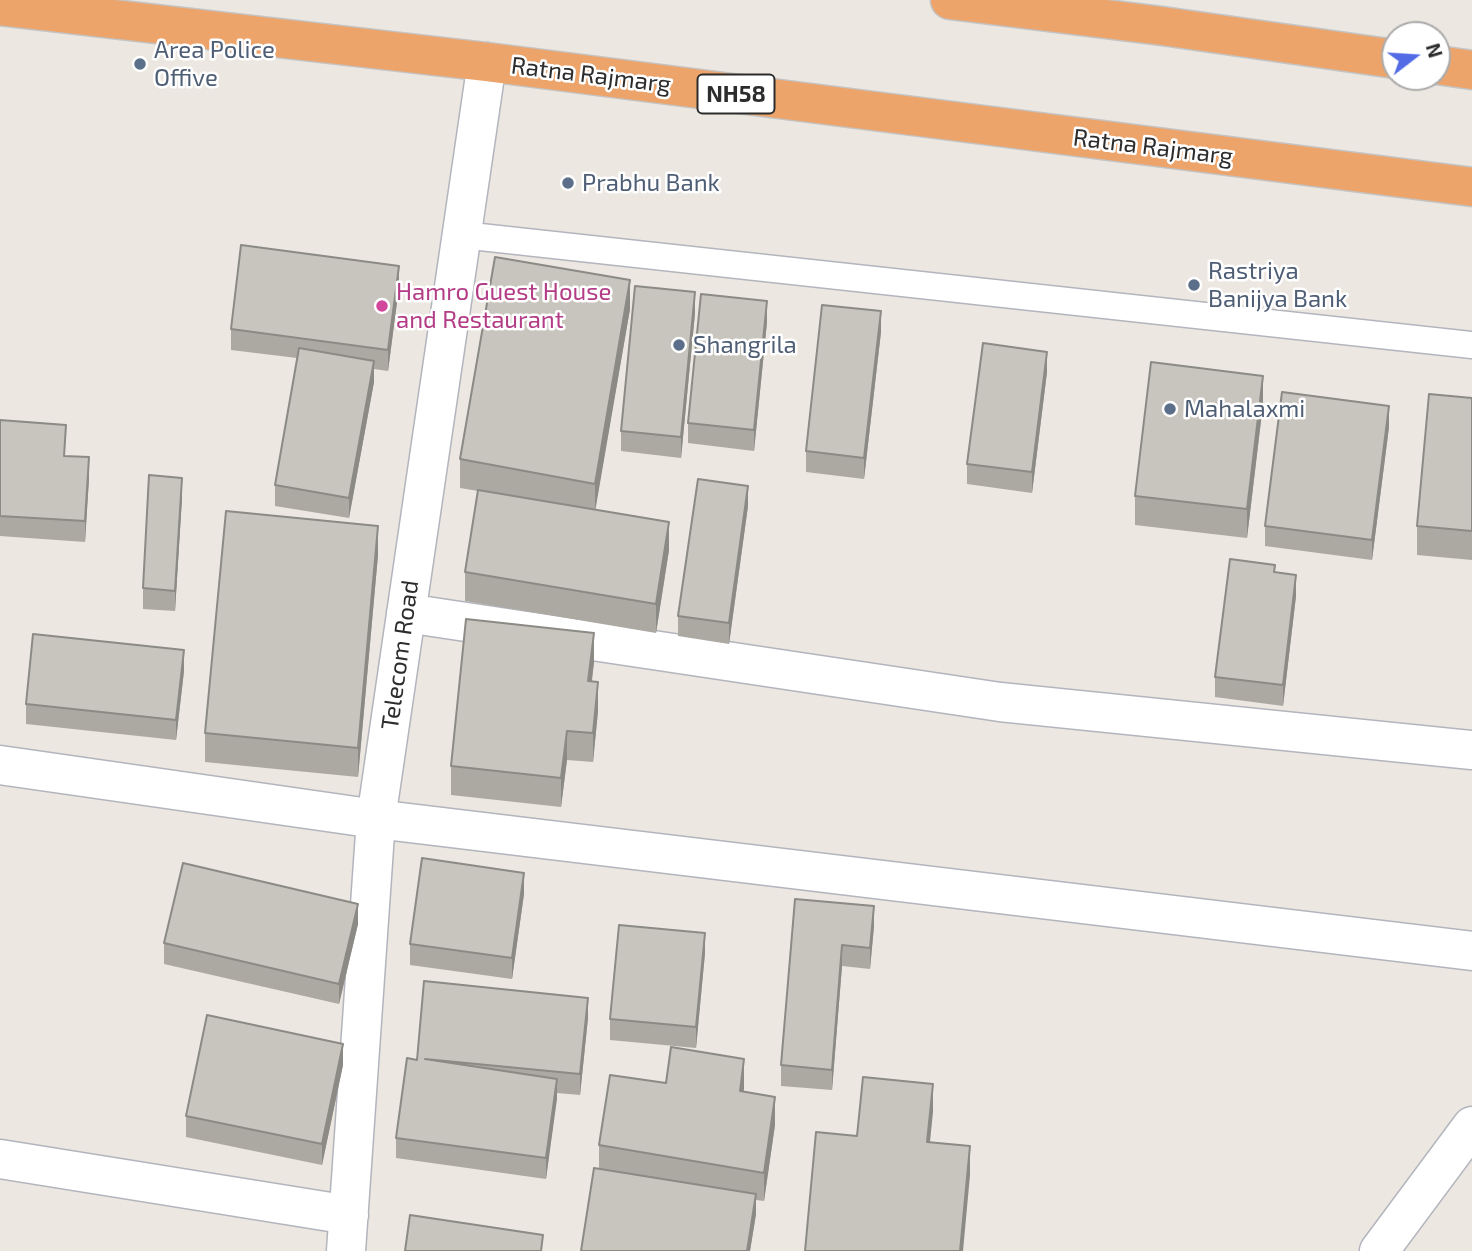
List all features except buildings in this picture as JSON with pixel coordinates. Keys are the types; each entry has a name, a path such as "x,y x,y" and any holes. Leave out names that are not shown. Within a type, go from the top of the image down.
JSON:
{"highway":[{"path":"950,0 1381,57"},
{"name":"Ratna Rajmarg","path":"0,6 487,62 1472,187"},
{"path":"1451,67 1472,70"}],"street":[{"name":"Telecom Road","path":"347,1233 376,819 487,62"},
{"path":"406,613 1000,702 1472,750"},
{"path":"0,765 376,819 1472,951"},
{"path":"1379,1251 1472,1126"},
{"path":"0,1160 347,1233"}],"lane":[{"path":"462,235 1472,345"}],"place":[{"name":"Area Police Offive","path":"140,64"},
{"name":"Prabhu Bank","path":"568,183"},
{"name":"Rastriya Banijya Bank","path":"1194,285"},
{"name":"Hamro Guest House and Restaurant","path":"382,306"},
{"name":"Shangrila","path":"679,345"},
{"name":"Mahalaxmi","path":"1170,409"}]}
